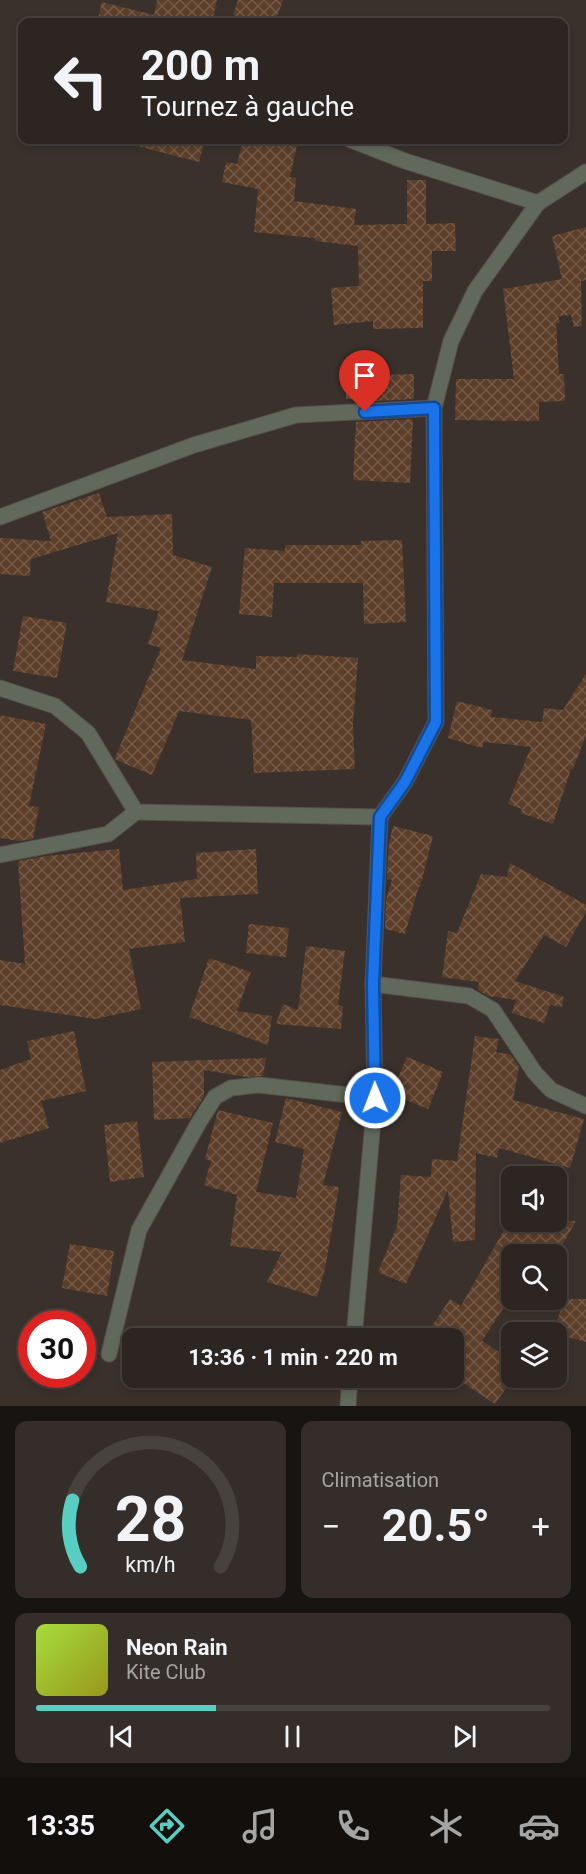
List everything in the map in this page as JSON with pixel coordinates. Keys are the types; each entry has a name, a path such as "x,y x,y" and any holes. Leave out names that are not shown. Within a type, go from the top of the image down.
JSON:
{"street":[{"path":"361,144 405,161 538,203"},
{"path":"355,1328 375,1098 373,984 380,817 405,782 436,722 434,408 451,341 475,291 538,203 586,172"},
{"path":"0,517 194,445 296,415 434,408"},
{"path":"0,688 55,706 88,733 136,812"},
{"path":"0,855 108,834 136,812 380,817"},
{"path":"373,984 469,996 492,1010 535,1073 551,1090 586,1106"},
{"path":"109,1354 139,1230 215,1097 231,1088 259,1085 375,1098"},
{"path":"348,1406 349,1388"}],"building":[{"path":"157,0 217,0 213,18 98,18 102,2 154,15"},
{"path":"238,0 283,0 276,18 242,18 233,15"},
{"path":"137,144 204,144 199,162 137,146"},
{"path":"242,144 297,144 290,177 296,178 294,201 356,209 354,225 407,224 407,180 426,180 426,224 455,223 456,251 432,251 432,281 423,281 423,328 373,329 373,321 334,325 331,288 359,286 358,246 315,241 315,238 254,232 258,189 222,182 226,162 237,164"},
{"path":"586,227 586,280 581,281 582,326 574,327 571,315 558,316 560,323 556,323 559,374 564,374 565,401 539,402 539,421 455,420 456,379 514,379 503,289 562,279 552,236"},
{"path":"414,374 414,399 357,402 357,399 346,399 346,376"},
{"path":"413,419 410,483 353,480 356,422"},
{"path":"99,493 107,517 172,514 173,555 212,567 182,660 256,669 256,656 297,657 297,654 358,658 353,725 355,769 254,773 251,720 179,711 152,775 116,760 161,648 148,644 159,611 106,602 118,533 31,559 30,576 0,574 0,538 51,541 42,512"},
{"path":"402,540 406,622 364,624 363,583 274,583 272,617 239,614 245,548 285,551 285,545 361,545 361,541"},
{"path":"23,616 67,623 57,678 13,671"},
{"path":"586,674 586,735 573,769 571,769 553,824 521,813 522,809 508,804 531,747 484,742 482,748 448,738 457,701 492,710 491,717 542,722 544,708 563,710"},
{"path":"0,715 46,724 29,806 39,807 33,839 19,841 0,838"},
{"path":"393,826 433,836 405,934 385,929 386,900 392,880 387,879 389,843"},
{"path":"119,849 123,890 197,879 196,853 256,849 258,894 180,898 185,942 129,949 141,1009 95,1019 0,1005 0,960 25,964 18,861"},
{"path":"510,863 586,905 586,912 566,947 544,935 515,981 564,997 562,1007 550,1005 544,1023 512,1013 516,1000 489,996 478,990 479,982 442,977 448,931 457,933 481,874 507,877"},
{"path":"249,924 289,928 286,957 246,953"},
{"path":"306,946 345,951 338,1005 343,1006 341,1029 276,1024 283,1004 298,1010"},
{"path":"209,958 251,972 237,1011 272,1016 268,1045 189,1017"},
{"path":"74,1031 86,1091 41,1101 49,1128 0,1143 0,1070 31,1059 27,1041"},
{"path":"475,1036 499,1039 496,1052 511,1055 519,1067 513,1100 584,1119 570,1168 499,1148 497,1158 476,1153 475,1240 453,1242 448,1190 406,1284 378,1272 397,1226 401,1175 431,1177 432,1159 457,1161"},
{"path":"407,1057 443,1072 428,1109 391,1094"},
{"path":"266,1058 263,1076 246,1077 204,1070 204,1096 190,1118 154,1120 152,1062"},
{"path":"286,1098 342,1112 323,1185 339,1187 325,1269 317,1297 267,1282 282,1252 230,1246 237,1195 204,1185 211,1161 205,1159 218,1110 273,1123 256,1192 296,1198 304,1149 275,1142"},
{"path":"137,1121 144,1177 110,1182 104,1125"},
{"path":"567,1221 576,1221 563,1244 501,1244 502,1310 482,1341 501,1353 501,1388 506,1388 495,1404 464,1383 464,1328 431,1328 450,1299 461,1306 503,1232 567,1232"},
{"path":"70,1244 114,1251 107,1296 62,1288"},
{"path":"567,1299 586,1299 586,1342 567,1337 567,1322 557,1322 561,1310 567,1310"}],"route":[{"path":"365,412 434,408 436,722 405,782 380,817 373,984 375,1098"}]}
